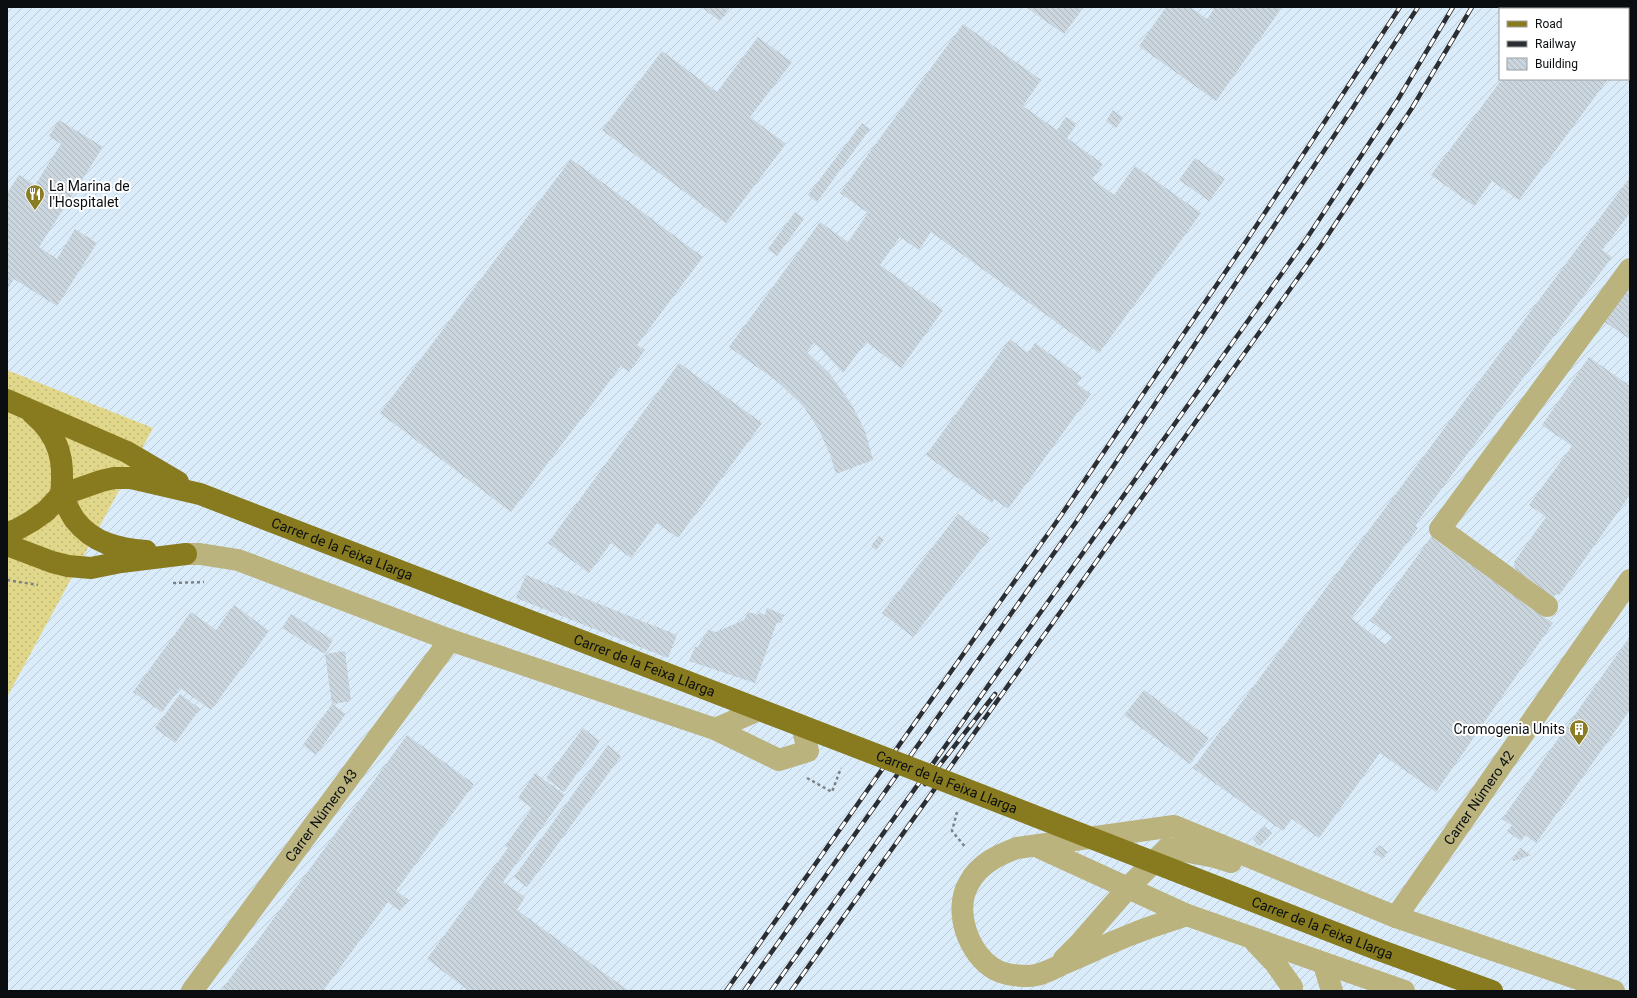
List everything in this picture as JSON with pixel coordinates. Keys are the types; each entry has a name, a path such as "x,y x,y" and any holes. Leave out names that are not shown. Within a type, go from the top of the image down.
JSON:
{"main road":[{"name":"Carrer de la Feixa Llarga","path":"16,404 127,452 200,494"},
{"name":"Carrer de la Feixa Llarga","path":"16,404 42,422 58,444 63,472 61,495"},
{"name":"Carrer de la Feixa Llarga","path":"7,533 32,521 46,511 61,495 114,478 130,478 200,494 948,782 1371,947 1492,991"},
{"path":"61,495 74,518 97,540 110,546 125,550 186,554"},
{"path":"7,545 52,562 68,566 92,568 121,562 186,554"}],"street":[{"path":"1547,606 1440,529 1630,269"},
{"path":"186,554 200,554 238,560 450,640 715,730"},
{"name":"Carrer Número 42","path":"1396,918 1630,580"},
{"name":"Carrer Número 43","path":"192,991 450,640"},
{"name":"Carrer de la Feixa Llarga","path":"1187,916 1136,932 1046,972 1030,976 1012,975 996,970 983,960 974,948 966,930 962,914 963,896 969,882 982,866 998,855 1036,846 1174,826 1396,918 1614,991"},
{"path":"1036,846 1187,916 1404,991"},
{"name":"Carrer de la Feixa Llarga","path":"1046,972 1068,956 1127,889 1168,848 1215,857 1262,873 1357,913 1396,918"},
{"path":"1250,937 1275,963 1292,987 1292,991"},
{"path":"1324,964 1332,991"}],"path":[{"path":"832,792 841,768"},
{"path":"952,831 958,810"}],"shaded area":[{"path":"7,7 1630,7 1630,991 7,991 7,697 153,428 7,370"},
{"path":"7,370 153,428 7,697"}],"building":[{"path":"701,7 730,7 720,21"},
{"path":"1026,7 1084,7 1064,34"},
{"path":"1166,7 1190,7 1207,19 1214,9 1211,7 1278,7 1281,9 1216,101 1139,46"},
{"path":"1630,7 1630,50 1629,52 1629,8 1555,8"},
{"path":"963,24 1041,80 1023,106 1057,130 1066,117 1077,124 1067,138 1103,164 1092,179 1114,195 1135,166 1201,213 1099,353 931,232 919,250 900,237 880,265 943,310 901,368 866,342 843,373 814,343 807,352 830,374 852,405 865,431 873,460 836,474 830,454 819,430 804,407 778,382 729,347 820,222 848,242 868,213 840,193"},
{"path":"758,37 792,62 750,117 786,144 726,223 602,130 662,51 717,92"},
{"path":"1501,80 1607,80 1519,200 1492,181 1474,206 1431,175"},
{"path":"1113,110 1123,118 1116,128 1106,121"},
{"name":"La Marina de l'Hospitalet","path":"59,120 103,147 39,247 57,259 75,229 97,243 57,306 14,279 7,290 7,193 19,175 35,185 61,144 49,136"},
{"path":"862,123 870,129 817,202 808,195"},
{"path":"1195,158 1225,179 1209,201 1179,180"},
{"path":"571,159 703,257 637,345 645,350 629,372 621,366 511,512 380,413"},
{"path":"1630,177 1630,213 1602,250 1612,257 1415,525 1418,528 1351,618 1386,645 1392,637 1370,621 1431,537 1553,623 1436,792 1380,753 1319,838 1292,819 1283,831 1193,768"},
{"path":"795,212 804,219 777,256 768,249"},
{"path":"1630,283 1630,339 1603,321"},
{"path":"1010,339 1028,353 1035,343 1082,377 1077,384 1091,394 1008,509 994,499 992,503 926,455"},
{"path":"1589,357 1630,386 1630,495 1560,594 1550,596 1516,572 1514,562 1546,517 1529,505 1572,446 1542,425"},
{"path":"679,363 762,423 678,538 657,523 631,558 611,543 589,573 548,543"},
{"path":"958,514 990,538 913,637 882,613"},
{"path":"879,536 884,540 876,550 871,546"},
{"path":"526,575 677,635 668,658 516,598"},
{"path":"234,605 269,631 211,710 180,688 162,712 133,692 191,612 216,630"},
{"path":"767,608 784,615 781,623 777,622 755,683 689,661 695,647 698,647 708,630 716,632 744,620 748,612 758,615 759,612 765,615"},
{"path":"291,614 333,640 325,654 282,628"},
{"name":"Cromogenia Units","path":"1630,636 1630,710 1536,843 1525,835 1521,841 1507,831 1512,825 1502,819"},
{"path":"345,651 351,701 332,704 325,654"},
{"path":"1144,690 1209,738 1190,764 1124,715"},
{"path":"180,694 200,709 175,743 155,728"},
{"path":"332,704 346,714 316,755 303,745"},
{"path":"583,728 600,741 564,792 546,778"},
{"path":"407,735 474,784 396,891 409,900 400,911 388,902 323,991 221,991"},
{"path":"608,745 621,756 527,887 514,877"},
{"path":"535,773 565,795 503,882 525,897 517,910 629,991 469,991 427,959 508,848 505,846 532,808 518,798"},
{"path":"1264,826 1272,833 1260,846 1253,839"},
{"path":"1379,845 1388,852 1383,859 1373,852"},
{"path":"1520,848 1531,855 1514,861 1512,860"}],"railway":[{"path":"726,991 1062,514 1247,240 1400,7"},
{"path":"744,991 1076,522 1352,109 1418,7"},
{"path":"771,991 1307,238 1397,101 1453,7"},
{"path":"791,991 1320,247 1412,108 1472,7"},
{"path":"925,784 995,694"}],"place":[{"name":"La Marina de l'Hospitalet","path":"35,211"},
{"name":"Cromogenia Units","path":"1579,746"}]}
